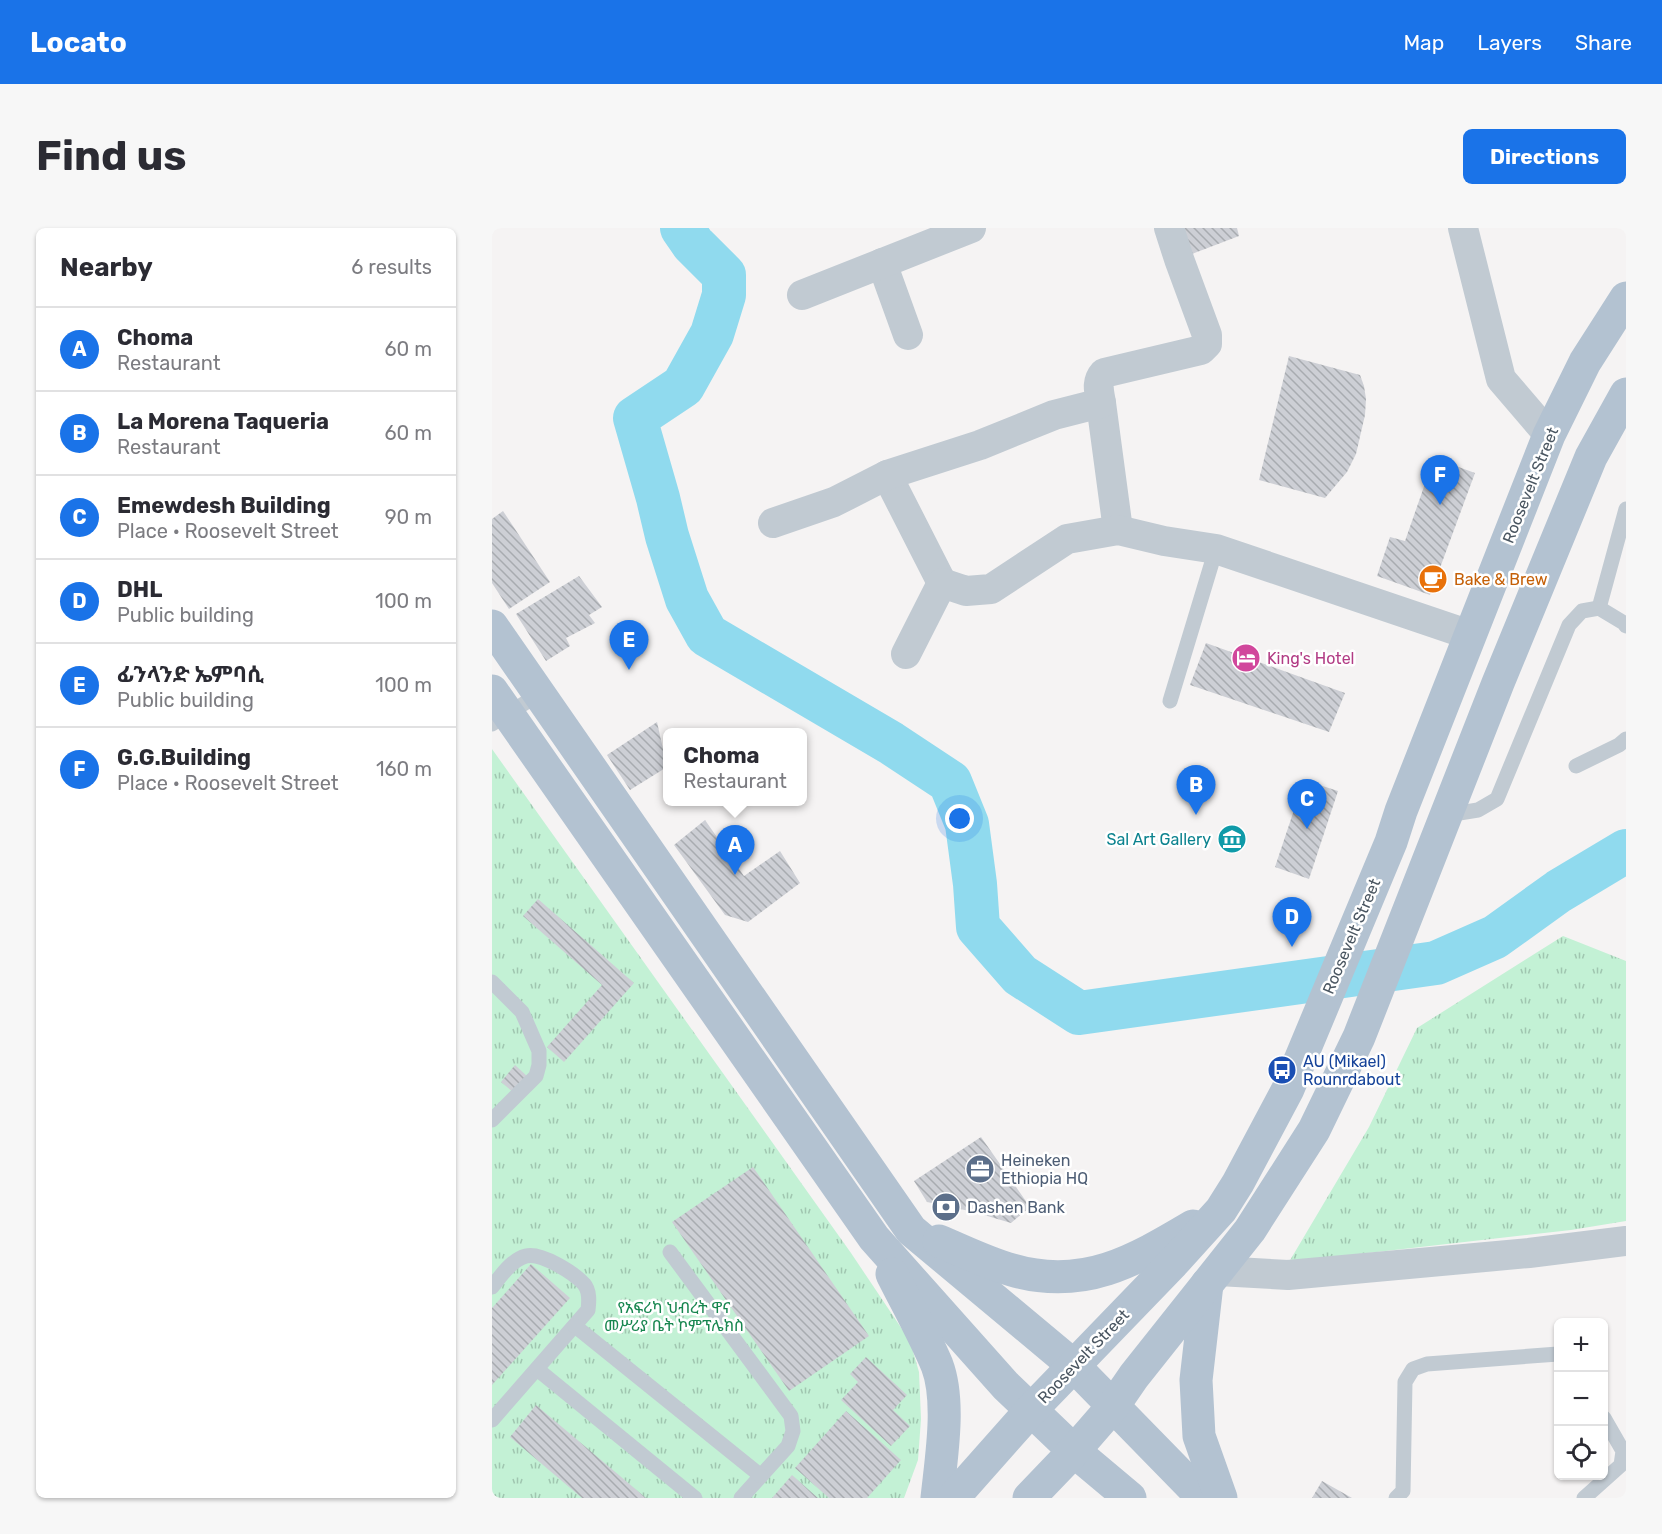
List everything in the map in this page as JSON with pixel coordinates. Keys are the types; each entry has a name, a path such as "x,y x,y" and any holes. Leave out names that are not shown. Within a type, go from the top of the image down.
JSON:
{"main road":[{"name":"Roosevelt Street","path":"953,1498 1031,1410 1221,1210 1238,1183 1288,1089 1390,842 1549,435 1585,362 1626,298"},
{"path":"1029,1498 1114,1405 1134,1376 1250,1230 1314,1130 1359,1036 1502,672 1591,457 1617,419 1626,394"},
{"path":"492,626 911,1230 1074,1366 1203,1498"},
{"path":"498,709 874,1238 1006,1386 1074,1451 1130,1498"},
{"path":"911,1230 1012,1270 1060,1278 1098,1273 1139,1258 1221,1210"},
{"path":"874,1238 937,1367 943,1411 943,1440 937,1498"},
{"path":"1213,1277 1196,1380 1199,1436 1221,1498"}],"street":[{"path":"802,295 894,249 971,228"},
{"path":"1118,530 1098,386 1099,379 1104,373 1201,350 1208,344 1207,335 1169,228"},
{"path":"1463,228 1501,379 1549,435"},
{"path":"894,249 908,335"},
{"path":"772,522 834,502 887,475 980,446 1054,415 1101,403"},
{"path":"887,475 942,583 966,591 991,589 1067,539 1118,530 1164,541 1216,549 1470,635"},
{"path":"906,654 942,583"},
{"path":"1213,1277 1288,1275 1529,1253 1626,1241"}],"lane":[{"path":"1599,608 1626,509"},
{"path":"1170,701 1216,549"},
{"path":"1447,815 1478,810 1497,799 1569,625 1582,611 1599,608 1626,626"},
{"path":"498,709 539,694"},
{"path":"1576,766 1619,745 1626,739"},
{"path":"492,982 522,1012 539,1051 540,1065 536,1076 492,1120"},
{"path":"670,1252 791,1416 793,1431 788,1446 741,1498"},
{"path":"492,1420 588,1311 589,1297 585,1284 549,1260 527,1255 512,1263 493,1283"},
{"path":"575,1326 761,1476"},
{"path":"1403,1496 1405,1382 1413,1369 1427,1364 1554,1354"},
{"path":"537,1369 695,1498"},
{"path":"1584,1498 1621,1465 1623,1451 1608,1425"}],"green space":[{"name":"የአፍሪካ ህብረት ዋና መሥሪያ ቤት ኮምፕሌክስ","path":"492,749 851,1253 910,1341 919,1372 921,1419 918,1460 904,1498 492,1498"},
{"path":"1563,936 1626,961 1626,1221 1571,1230 1289,1262 1369,1127 1417,1028"}],"building":[{"path":"1175,228 1237,228 1239,236 1184,257"},
{"path":"1289,356 1360,375 1364,386 1365,415 1356,454 1347,472 1325,498 1259,480"},
{"path":"1434,458 1475,473 1430,595 1377,576 1390,537 1405,541"},
{"path":"503,511 550,582 509,609 492,583 492,519"},
{"path":"579,576 602,607 589,615 595,623 566,638 570,646 546,661 516,614"},
{"path":"1206,643 1345,693 1329,732 1190,685"},
{"path":"657,722 663,749 663,769 630,790 607,755"},
{"path":"1304,780 1338,791 1309,879 1275,867"},
{"path":"705,820 744,876 780,851 800,883 748,922 725,915 674,845"},
{"path":"538,899 634,983 564,1062 547,1047 602,985 523,916"},
{"path":"515,1065 528,1077 514,1093 501,1082"},
{"path":"981,1137 1030,1207 1011,1223 927,1202 914,1181"},
{"path":"753,1167 869,1336 789,1391 672,1222"},
{"path":"531,1264 570,1298 492,1385 492,1308"},
{"path":"866,1357 907,1395 893,1410 910,1426 891,1446 841,1400 858,1382 850,1374"},
{"path":"536,1405 646,1498 582,1498 510,1437"},
{"path":"846,1411 901,1460 867,1498 829,1498 795,1468"},
{"path":"792,1475 818,1498 772,1498"},
{"path":"1322,1481 1352,1498 1312,1498"}],"waterway":[{"path":"682,228 693,244 724,275 724,295 712,334 683,386 635,418 667,536 687,599 707,635 891,743 950,782 967,824 978,927 1020,975 1079,1013 1436,963 1495,937 1559,891 1626,851"}],"place":[{"name":"G.G.Building","path":"1440,505"},
{"name":"Bake & Brew","path":"1433,579"},
{"name":"King's Hotel","path":"1246,658"},
{"name":"ፊንላንድ ኤምባሲ","path":"629,670"},
{"name":"La Morena Taqueria","path":"1196,815"},
{"name":"Emewdesh Building","path":"1307,829"},
{"name":"Sal Art Gallery","path":"1232,839"},
{"name":"Choma","path":"735,875"},
{"name":"DHL","path":"1292,947"},
{"name":"AU (Mikael) Rounrdabout","path":"1282,1070"},
{"name":"Heineken Ethiopia HQ","path":"980,1169"},
{"name":"Dashen Bank","path":"946,1207"}]}
